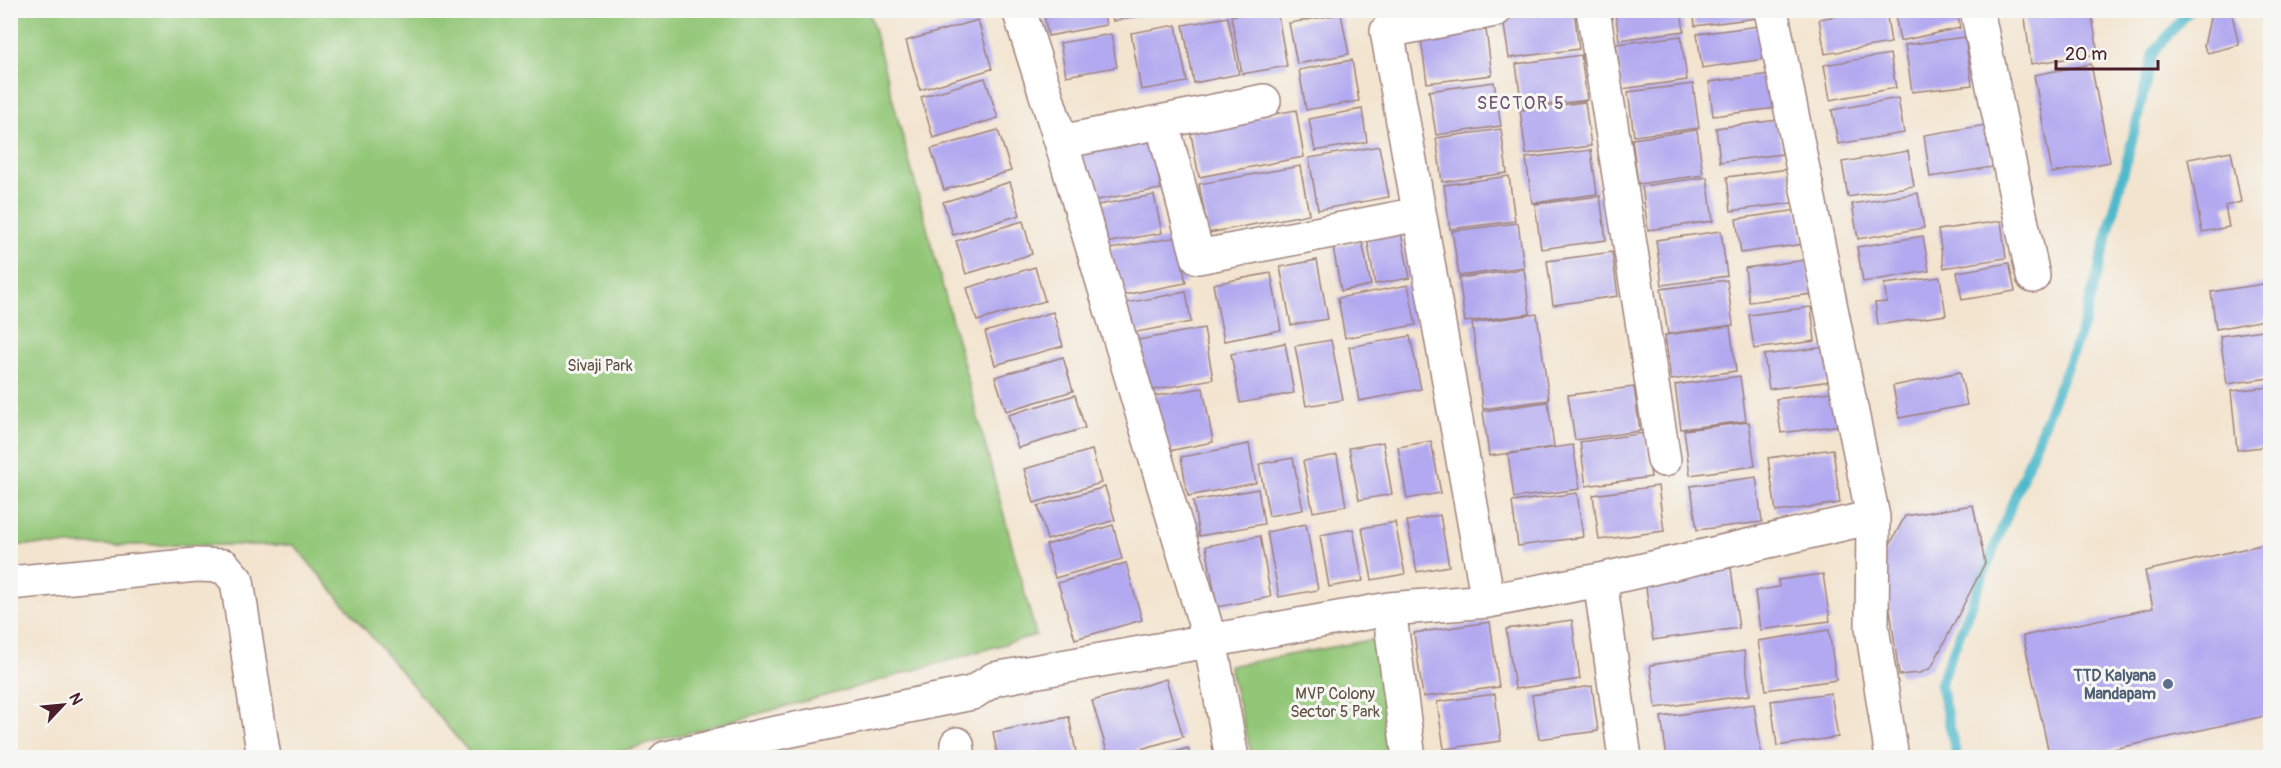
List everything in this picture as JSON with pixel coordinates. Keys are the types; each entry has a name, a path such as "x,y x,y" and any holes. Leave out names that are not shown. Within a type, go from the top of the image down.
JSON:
{"street":[{"path":"1019,10 1061,142 1210,640 1232,758"},
{"path":"1488,601 1385,21 1495,10"},
{"path":"1593,10 1664,460"},
{"path":"1771,10 1873,517 1872,627 1892,758"},
{"path":"1977,10 2033,276"},
{"path":"1061,142 1264,101"},
{"path":"1162,122 1198,257 1419,214"},
{"path":"666,758 757,736 972,693 994,679 1389,609 1488,601 1600,580 1873,517"},
{"path":"10,583 196,566 224,566 237,581 264,758"},
{"path":"1600,580 1624,758"},
{"path":"1389,609 1408,758"}],"green space":[{"name":"Sivaji Park","path":"11,10 869,11 1036,635 850,689 600,757 473,757 294,545 11,545"},
{"name":"MVP Colony Sector 5 Park","path":"1382,638 1398,757 1252,757 1229,666"}],"building":[{"path":"1043,10 1103,10 1106,25 1048,36"},
{"path":"1111,10 1160,10 1160,12 1113,21"},
{"path":"1263,10 1277,10 1287,66 1242,74 1231,16"},
{"path":"1574,10 1579,49 1509,58 1503,19"},
{"path":"1615,10 1681,10 1684,31 1619,40"},
{"path":"1693,10 1756,10 1757,18 1695,26"},
{"path":"1869,10 1886,10 1891,43 1825,54 1819,19"},
{"path":"1894,10 1957,10 1960,28 1900,41"},
{"path":"2024,10 2091,10 2098,54 2031,64"},
{"path":"2231,10 2239,45 2208,53 2204,46 2211,13"},
{"path":"1341,14 1349,54 1297,64 1289,23"},
{"path":"1228,17 1239,74 1194,83 1183,25"},
{"path":"978,20 992,69 920,90 906,41"},
{"path":"1176,25 1187,82 1141,90 1131,33"},
{"path":"1759,26 1764,59 1702,68 1697,34"},
{"path":"1486,30 1492,75 1427,83 1421,39"},
{"path":"1111,34 1117,67 1066,76 1060,43"},
{"path":"1681,36 1687,80 1622,89 1616,44"},
{"path":"1965,37 1972,85 1912,92 1905,45"},
{"path":"1890,54 1896,88 1830,100 1824,65"},
{"path":"1581,55 1587,100 1522,108 1516,64"},
{"path":"1352,60 1359,101 1306,110 1299,70"},
{"path":"2091,64 2110,162 2052,173 2034,75"},
{"path":"1771,74 1776,108 1713,116 1709,82"},
{"path":"985,78 998,118 933,138 921,97"},
{"path":"1494,82 1501,126 1436,135 1429,91"},
{"path":"1693,84 1699,128 1634,136 1628,92"},
{"path":"1898,98 1904,133 1838,144 1832,110"},
{"path":"1585,102 1591,146 1526,154 1520,110"},
{"path":"1362,109 1367,142 1315,151 1309,119"},
{"path":"1296,110 1304,157 1199,177 1190,129"},
{"path":"1777,120 1782,154 1720,162 1716,128"},
{"path":"1986,125 1993,167 1930,177 1924,135"},
{"path":"1501,129 1507,173 1442,182 1436,138"},
{"path":"998,130 1011,171 944,190 931,149"},
{"path":"1697,130 1703,175 1638,184 1632,139"},
{"path":"1151,136 1161,189 1091,201 1081,149"},
{"path":"1379,146 1389,197 1318,210 1309,158"},
{"path":"1591,150 1597,194 1532,203 1526,158"},
{"path":"1908,151 1914,186 1848,197 1842,162"},
{"path":"2231,151 2241,202 2225,206 2229,227 2202,232 2188,159"},
{"path":"1300,166 1309,214 1208,233 1199,184"},
{"path":"1789,169 1793,203 1731,211 1727,177"},
{"path":"1509,176 1515,221 1450,229 1444,185"},
{"path":"1707,177 1713,221 1648,230 1642,186"},
{"path":"1010,182 1020,215 953,235 943,202"},
{"path":"1918,193 1924,228 1858,239 1852,204"},
{"path":"1154,195 1162,233 1105,243 1098,205"},
{"path":"1600,196 1606,240 1541,249 1535,204"},
{"path":"1798,210 1803,244 1741,253 1736,219"},
{"path":"1023,221 1032,254 966,274 956,241"},
{"path":"2001,221 2006,258 1944,268 1938,230"},
{"path":"1518,223 1524,267 1459,276 1452,231"},
{"path":"1721,231 1727,276 1662,285 1656,240"},
{"path":"1401,233 1410,278 1375,284 1367,239"},
{"path":"1923,236 1929,271 1863,282 1857,247"},
{"path":"1177,237 1186,283 1118,296 1110,249"},
{"path":"1362,241 1371,285 1341,291 1333,247"},
{"path":"1612,252 1618,296 1553,305 1547,261"},
{"path":"1317,260 1328,319 1291,325 1280,267"},
{"path":"1806,260 1812,294 1749,302 1745,268"},
{"path":"2009,263 2015,291 1962,300 1957,272"},
{"path":"1035,267 1045,301 977,321 967,288"},
{"path":"1524,269 1530,314 1465,322 1459,278"},
{"path":"1271,273 1281,330 1224,341 1213,284"},
{"path":"1940,277 1946,315 1878,325 1875,303 1887,302 1884,284"},
{"path":"1727,280 1733,325 1668,334 1661,289"},
{"path":"2270,283 2270,319 2216,329 2211,292"},
{"path":"1408,285 1416,325 1345,338 1338,298"},
{"path":"1186,292 1191,322 1132,333 1126,303"},
{"path":"1811,307 1815,341 1754,349 1749,315"},
{"path":"1053,312 1063,346 995,365 985,332"},
{"path":"1537,314 1549,400 1483,409 1472,323"},
{"path":"1730,326 1736,371 1671,380 1665,335"},
{"path":"1204,328 1213,379 1148,391 1138,340"},
{"path":"2270,329 2270,378 2227,384 2220,336"},
{"path":"1410,336 1421,389 1359,401 1349,347"},
{"path":"1331,340 1343,400 1306,406 1295,346"},
{"path":"1285,343 1294,393 1240,403 1231,354"},
{"path":"1826,347 1831,381 1769,389 1764,355"},
{"path":"1063,357 1073,391 1006,411 995,377"},
{"path":"1960,372 1967,405 1899,418 1893,386"},
{"path":"1740,376 1746,421 1681,429 1675,385"},
{"path":"1634,387 1640,431 1575,440 1568,395"},
{"path":"2270,387 2270,446 2237,450 2231,391"},
{"path":"1203,388 1213,442 1164,452 1154,396"},
{"path":"1838,391 1842,425 1781,433 1776,399"},
{"path":"1075,395 1085,428 1018,448 1008,415"},
{"path":"1548,402 1554,447 1489,456 1483,411"},
{"path":"1749,422 1755,466 1690,475 1684,430"},
{"path":"1645,433 1651,477 1586,486 1580,442"},
{"path":"1431,441 1441,493 1407,499 1398,447"},
{"path":"1383,442 1392,494 1359,500 1349,448"},
{"path":"1249,444 1256,483 1188,496 1181,457"},
{"path":"1573,445 1580,489 1514,498 1508,454"},
{"path":"1833,449 1840,503 1776,512 1768,458"},
{"path":"1092,450 1101,483 1034,503 1024,469"},
{"path":"1337,455 1346,506 1313,512 1303,461"},
{"path":"1293,458 1303,510 1269,516 1259,464"},
{"path":"1756,477 1762,522 1697,530 1691,486"},
{"path":"1658,486 1664,531 1599,540 1593,495"},
{"path":"1105,487 1115,520 1047,540 1038,506"},
{"path":"1258,489 1264,524 1199,536 1193,501"},
{"path":"1577,493 1583,537 1518,546 1512,502"},
{"path":"1973,505 1985,563 1931,668 1920,673 1899,675 1883,558 1905,516"},
{"path":"1440,515 1449,566 1417,572 1407,521"},
{"path":"1395,522 1405,574 1372,580 1362,528"},
{"path":"1306,524 1318,590 1279,597 1267,532"},
{"path":"1113,525 1122,559 1055,578 1046,545"},
{"path":"1353,529 1363,581 1329,587 1320,535"},
{"path":"1260,536 1271,597 1217,607 1206,546"},
{"path":"2270,543 2270,715 2073,758 2050,758 2023,636 2153,608 2145,571"},
{"path":"1126,563 1142,620 1075,639 1058,583"},
{"path":"1731,568 1739,628 1653,640 1645,580"},
{"path":"1823,574 1830,621 1760,630 1755,591 1779,587 1778,580"},
{"path":"1572,620 1580,679 1515,689 1506,629"},
{"path":"1490,622 1499,687 1423,697 1414,633"},
{"path":"1829,630 1836,680 1766,690 1758,641"},
{"path":"1744,651 1750,695 1656,708 1650,665"},
{"path":"1166,679 1183,737 1109,758 1092,701"},
{"path":"1592,686 1598,731 1539,739 1532,695"},
{"path":"1831,693 1838,737 1777,746 1771,701"},
{"path":"1495,694 1501,741 1444,749 1437,702"},
{"path":"1754,704 1762,758 1667,758 1661,717"},
{"path":"1069,717 1077,757 998,758 993,732"},
{"path":"1188,748 1191,758 1157,758 1157,757"}],"waterway":[{"path":"1957,758 1940,683 2084,324 2153,53 2190,10"}],"place":[{"name":"TTD Kalyana Mandapam","path":"2168,684"}],"district":[{"name":"SECTOR 5","path":"1521,103"}]}
